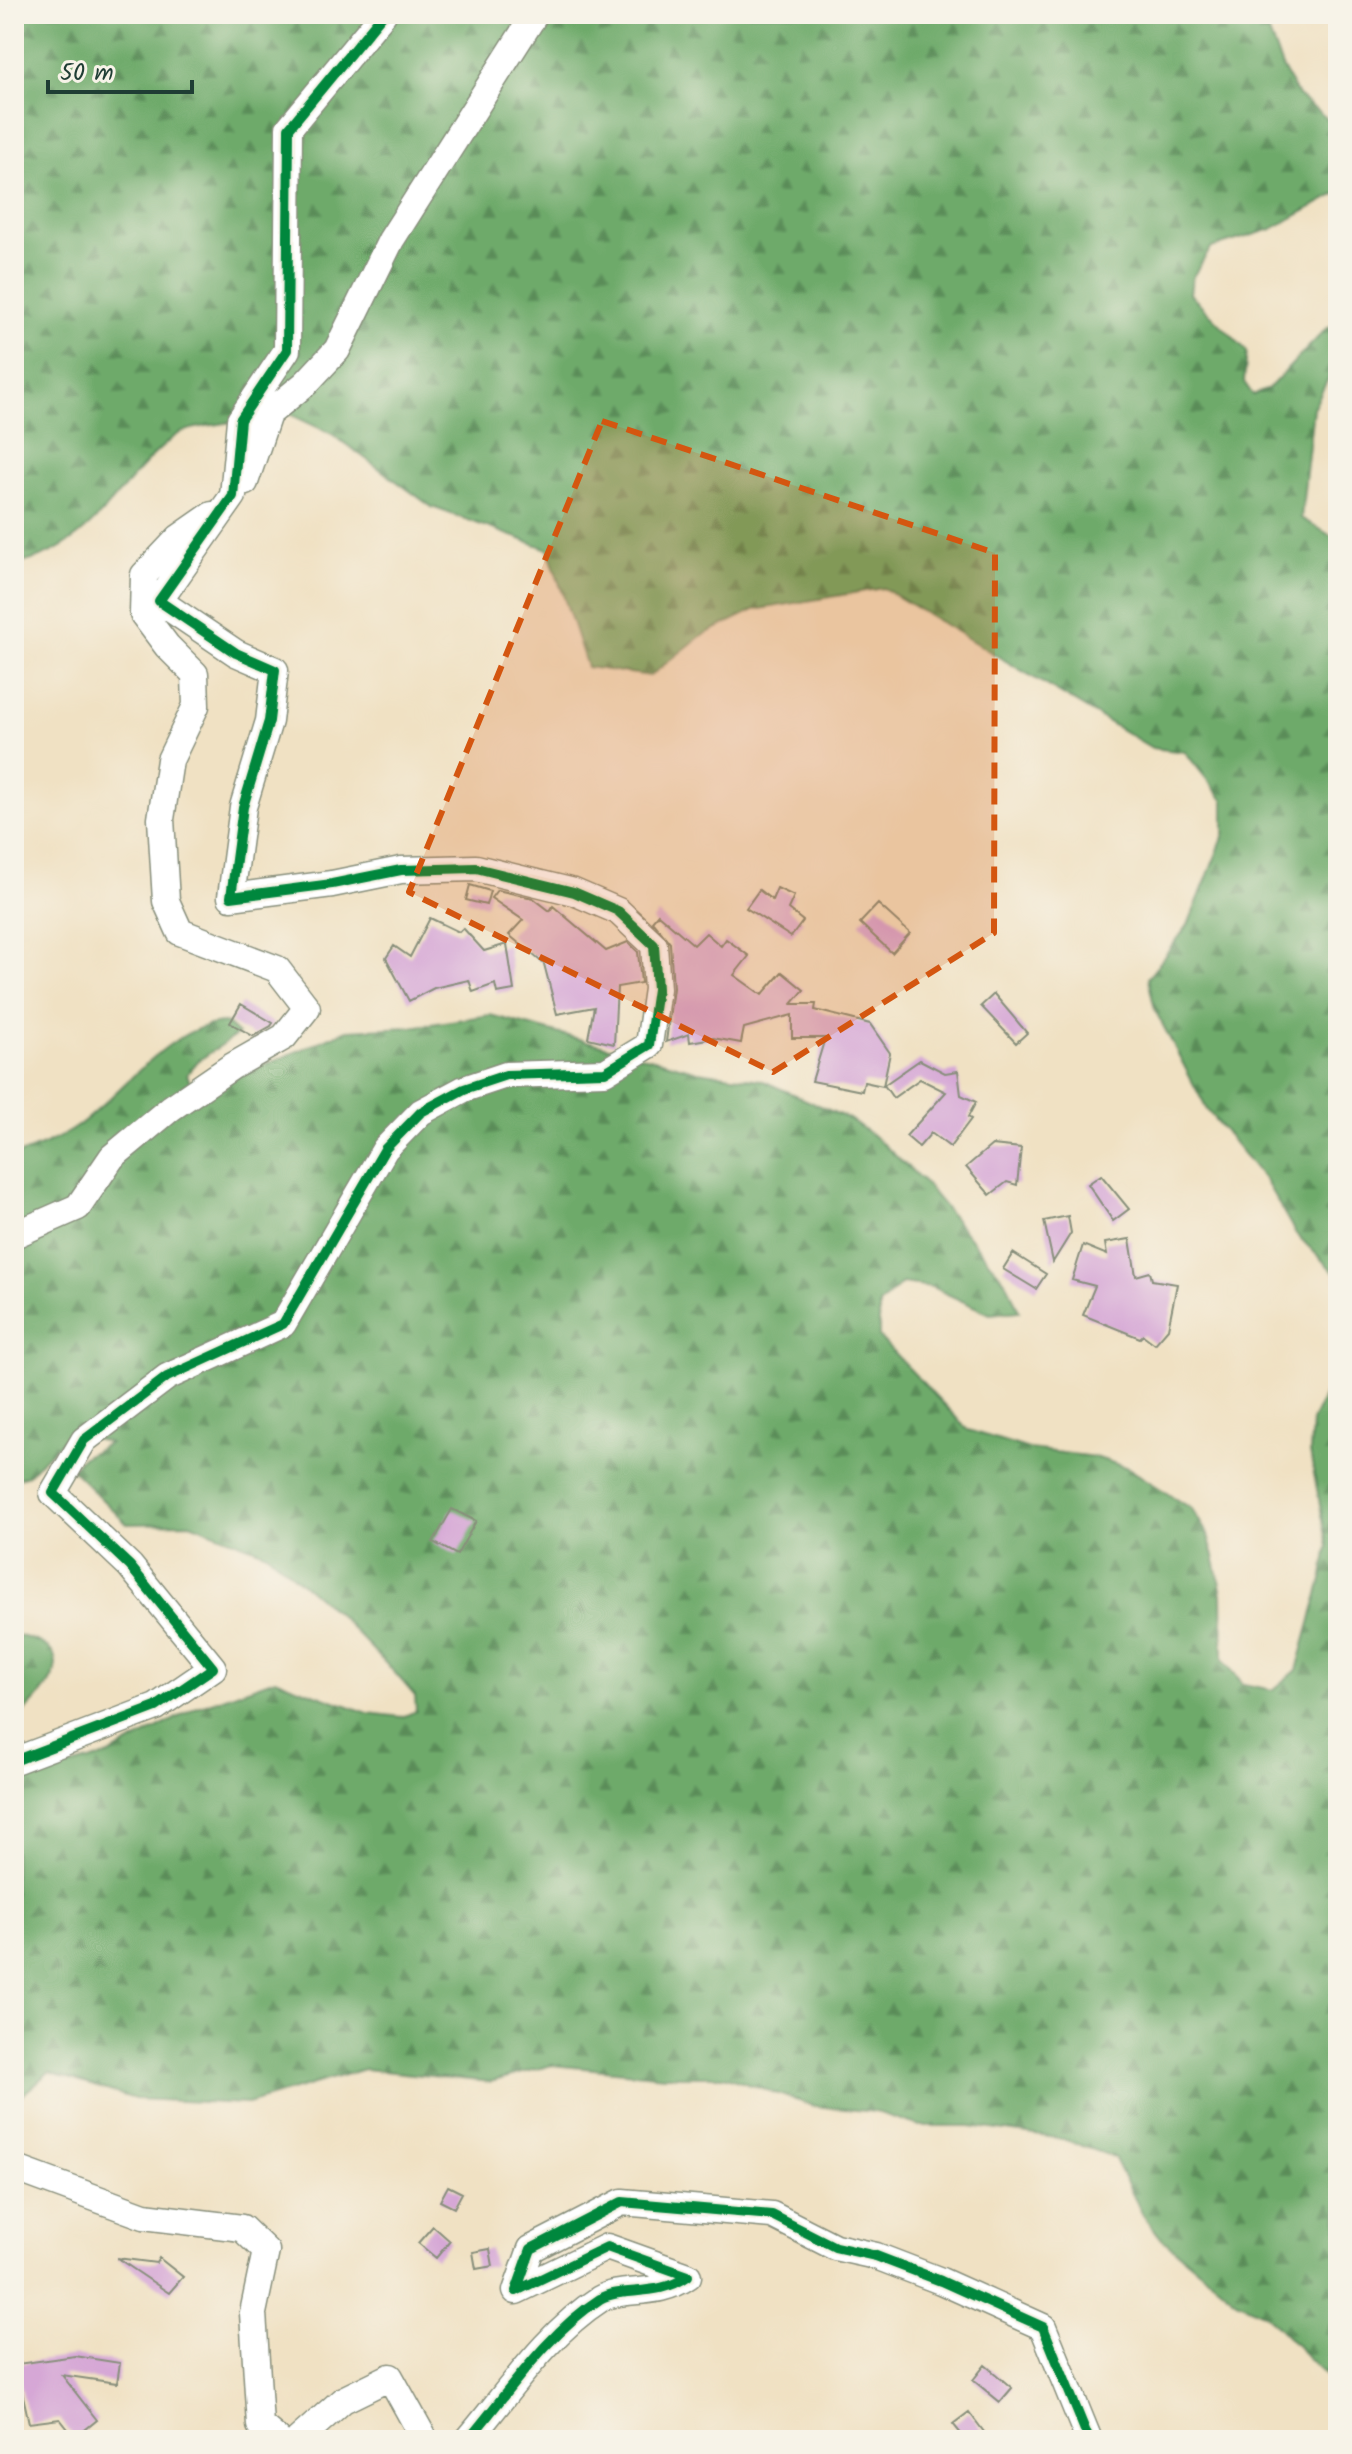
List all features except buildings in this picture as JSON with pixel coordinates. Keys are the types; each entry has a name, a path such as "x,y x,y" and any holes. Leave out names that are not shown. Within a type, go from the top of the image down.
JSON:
{"street":[{"path":"14,1761 156,1707 213,1668 130,1566 53,1493 84,1440 167,1377 283,1324 385,1149 421,1112 464,1089 506,1075 605,1072 649,1045 657,989 654,945 618,911 574,892 476,868 401,870 332,884 231,897 243,807 269,721 275,670 236,653 159,601 233,496 240,420 287,350 289,128 383,14"},
{"path":"14,1235 78,1207 112,1157 171,1108 231,1067 284,1037 307,1008 277,969 180,932 166,901 161,819 170,760 196,706 195,674 167,646 143,614 144,575 179,538 209,518 243,486 268,414 306,383 337,350 391,240 535,14"},
{"path":"14,2168 144,2216 242,2228 266,2251 253,2313 260,2425 278,2440"},
{"path":"468,2440 554,2338 602,2297 671,2289 688,2276 607,2247 516,2291 531,2249 622,2202 772,2215 835,2247 876,2256 941,2281 1043,2327 1089,2440"},
{"path":"298,2440 343,2400 390,2377 425,2440"}],"highlighted area":[{"path":"602,421 995,553 994,933 773,1072 409,892"}],"green space":[{"path":"14,14 1262,14 1282,67 1298,96 1338,127 1338,193 1272,229 1211,248 1192,278 1190,294 1247,351 1244,382 1253,395 1268,389 1327,328 1338,322 1338,360 1313,408 1301,518 1330,535 1338,535 1338,1276 1296,1234 1265,1180 1207,1110 1155,1010 1148,978 1188,925 1224,835 1224,801 1185,752 1152,748 883,588 754,610 701,636 650,676 587,667 548,549 432,507 332,434 273,406 243,419 180,433 153,456 86,529 43,556 14,565"},
{"path":"490,1015 698,1071 761,1080 849,1119 875,1137 922,1180 1007,1283 1019,1311 990,1314 932,1287 902,1283 879,1305 879,1337 968,1430 1029,1449 1095,1457 1128,1468 1192,1509 1208,1535 1216,1564 1222,1594 1223,1660 1243,1684 1273,1690 1297,1670 1323,1576 1328,1546 1310,1453 1312,1421 1338,1367 1338,2388 1265,2314 1237,2301 1162,2239 1143,2215 1114,2157 1063,2139 970,2126 920,2126 876,2112 814,2106 724,2076 665,2076 552,2065 490,2082 364,2069 247,2104 135,2099 49,2072 14,2102 14,1782 107,1756 195,1708 275,1679 368,1713 402,1717 416,1711 415,1696 395,1673 339,1615 267,1553 190,1523 127,1524 71,1469 81,1458 109,1443 71,1432 28,1475 14,1480 14,1156 46,1144 76,1127 165,1048 205,1026 226,1023 238,1034 198,1061 187,1074 192,1088 225,1082 347,1030 411,1027"},
{"path":"14,1634 44,1645 53,1654 56,1664 48,1685 14,1722"}],"waterway":[{"path":"1328,14 1338,33"}],"cycle path":[{"path":"14,1761 156,1707 213,1668 130,1566 53,1493 84,1440 167,1377 283,1324 385,1149 421,1112 464,1089 506,1075 605,1072 649,1045 657,989 654,945 618,911 574,892 476,868 401,870 332,884 231,897 243,807 269,721 275,670 236,653 159,601 233,496 240,420 287,350 289,128 383,14"},
{"path":"468,2440 545,2346 581,2313 609,2295 652,2290 688,2276 607,2247 516,2291 531,2249 622,2202 772,2215 835,2247 876,2256 941,2281 1043,2327 1089,2440"}]}
